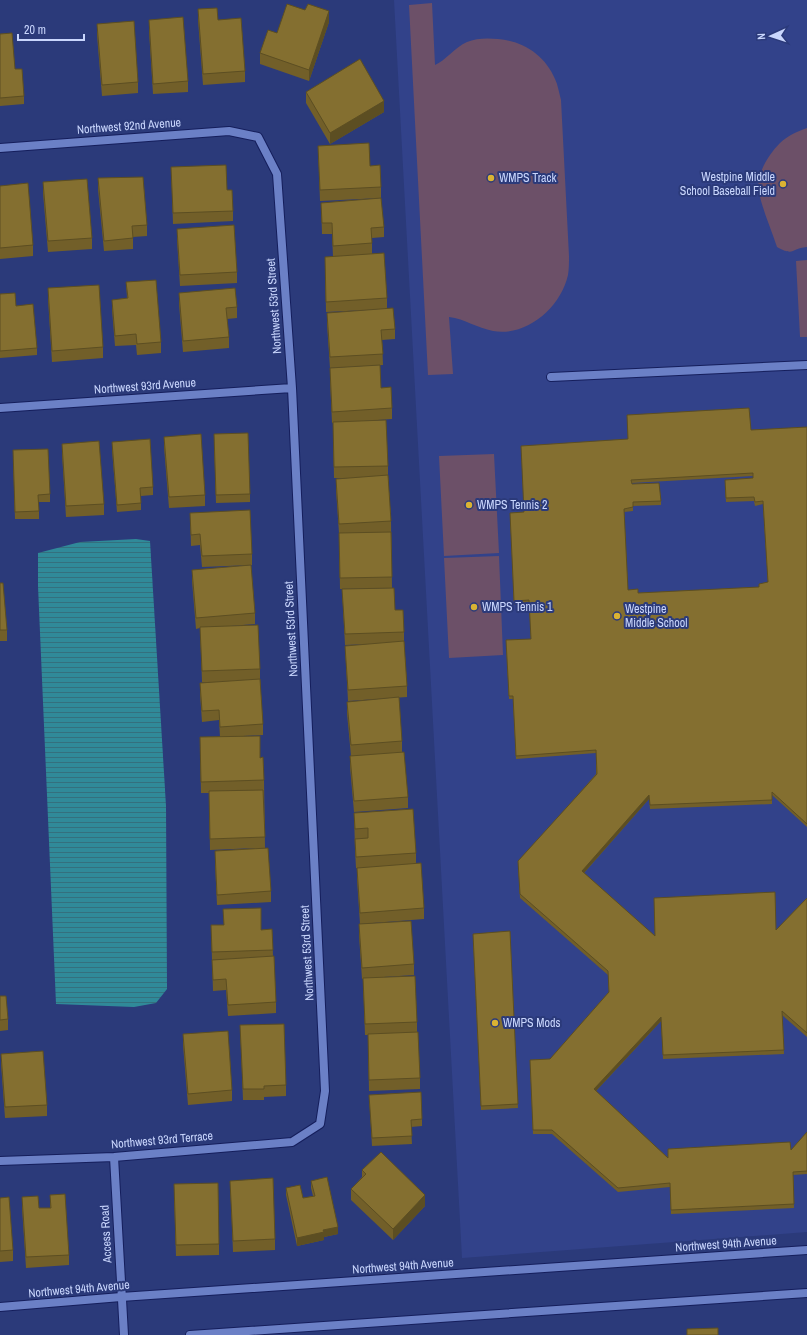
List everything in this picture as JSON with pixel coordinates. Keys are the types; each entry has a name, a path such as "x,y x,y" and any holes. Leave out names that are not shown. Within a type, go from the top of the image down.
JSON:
{"street":[{"name":"Northwest 92nd Avenue","path":"0,148 229,131 258,137"},
{"name":"Northwest 53rd Street","path":"258,137 277,174 292,388 325,1091 320,1124"},
{"path":"551,377 807,365"},
{"name":"Northwest 93rd Avenue","path":"0,408 292,388"},
{"name":"Northwest 93rd Terrace","path":"0,1161 114,1156 292,1142 320,1124"},
{"name":"Access Road","path":"114,1156 124,1335"},
{"name":"Northwest 94th Avenue","path":"0,1307 121,1297 807,1250"},
{"path":"190,1335 807,1293"}],"shaded area":[{"name":"Westpine Middle School","path":"394,0 807,0 807,1232 462,1258"},
{"name":"WMPS Track","path":"432,3 435,65 467,42 490,38 507,40 524,46 539,56 551,70 557,84 561,100 569,261 568,275 558,298 541,317 530,324 506,332 493,331 449,317 453,374 428,375 409,5"},
{"name":"Westpine Middle School Baseball Field","path":"807,128 807,247 790,252 777,247 765,213 758,186 761,173 771,153 786,138"},
{"path":"807,260 807,337 800,337 796,261"},
{"name":"WMPS Tennis 2","path":"494,454 499,553 444,556 439,456"},
{"path":"136,539 150,541 166,806 167,989 156,1003 134,1007 56,1004 38,586 38,553 80,542"},
{"name":"WMPS Tennis 1","path":"499,556 503,655 449,658 444,558"}],"building":[{"path":"287,4 305,10 308,4 329,11 309,70 260,53 268,30 277,33"},
{"path":"217,8 218,20 241,18 245,71 203,74 198,9"},
{"path":"183,17 188,81 153,84 149,20"},
{"path":"134,21 138,82 102,85 97,24"},
{"path":"12,33 15,69 22,69 24,96 0,98 0,34"},
{"path":"360,59 384,101 330,133 306,92"},
{"path":"369,143 370,166 380,165 381,187 320,190 318,146"},
{"path":"226,165 227,190 232,190 233,211 173,213 171,167"},
{"path":"143,177 147,225 132,226 133,238 104,241 98,178"},
{"path":"87,179 92,238 48,241 43,182"},
{"path":"28,183 33,245 0,248 0,186"},
{"path":"381,198 384,227 371,228 372,243 333,246 332,223 322,223 321,203"},
{"path":"234,225 237,272 180,275 177,229"},
{"path":"384,253 387,298 326,302 325,257"},
{"path":"156,280 161,342 137,344 136,334 115,336 112,300 128,298 126,282"},
{"path":"99,285 103,347 52,351 48,288"},
{"path":"235,288 237,307 226,308 229,337 183,341 179,293"},
{"path":"15,293 16,306 33,304 37,348 0,351 0,294"},
{"path":"393,308 395,329 381,330 383,354 330,357 327,313"},
{"path":"380,365 381,388 391,387 392,408 332,412 330,368"},
{"name":"Westpine Middle School","path":"749,408 751,430 807,427 807,824 772,792 772,800 650,805 649,795 582,871 655,936 654,898 775,892 776,930 807,898 807,1033 782,1011 784,1050 663,1055 661,1017 594,1089 668,1158 668,1149 790,1142 791,1150 807,1132 807,1171 793,1172 794,1204 671,1210 670,1183 618,1188 552,1130 533,1130 530,1060 550,1059 609,992 608,971 520,894 518,861 597,774 596,750 516,756 513,696 509,696 506,640 531,639 529,600 514,601 510,513 524,512 521,446 628,439 627,415","holes":["753,473 753,478 725,480 726,498 754,497 755,502 763,501 768,582 759,584 759,587 638,593 638,589 628,590 624,509 633,507 633,502 661,501 659,483 632,484 631,480"]},
{"path":"386,420 388,466 334,467 333,422"},
{"path":"248,433 250,494 216,495 214,434"},
{"path":"201,434 205,495 169,497 164,437"},
{"path":"150,439 153,487 140,488 141,503 117,505 112,442"},
{"path":"99,441 104,504 66,506 62,444"},
{"path":"48,449 50,494 38,495 39,511 15,512 13,450"},
{"path":"388,475 391,521 339,524 336,479"},
{"path":"250,510 252,554 202,556 200,534 191,535 190,513"},
{"path":"391,532 392,577 340,578 339,533"},
{"path":"251,565 255,613 196,618 192,570"},
{"path":"0,583 3,583 7,630 0,630"},
{"path":"394,588 395,610 403,610 404,632 345,634 342,589"},
{"path":"258,625 260,669 202,671 200,627"},
{"path":"404,641 407,686 348,690 345,646"},
{"path":"260,679 263,724 220,727 219,710 202,711 200,683"},
{"path":"399,697 402,741 351,745 347,702"},
{"path":"260,736 260,758 263,757 264,780 201,782 200,737"},
{"path":"404,752 408,797 354,801 350,756"},
{"path":"263,790 265,837 210,839 209,791"},
{"path":"413,809 416,853 356,857 355,839 368,838 368,828 355,829 354,813"},
{"path":"268,848 271,891 217,895 215,851"},
{"path":"421,863 424,908 360,913 357,868"},
{"path":"261,908 261,930 272,929 273,950 212,952 211,925 224,925 223,909"},
{"path":"411,921 414,964 362,968 359,924"},
{"name":"WMPS Mods","path":"510,931 518,1104 481,1106 473,934"},
{"path":"274,956 276,1002 228,1005 226,979 213,980 212,960"},
{"path":"415,976 417,1022 365,1024 363,978"},
{"path":"0,996 6,996 8,1019 0,1020"},
{"path":"284,1024 286,1085 264,1086 264,1089 243,1089 240,1025"},
{"path":"228,1031 232,1090 188,1094 183,1034"},
{"path":"418,1032 420,1078 369,1080 368,1034"},
{"path":"43,1051 47,1105 5,1107 1,1054"},
{"path":"421,1092 422,1119 411,1120 412,1136 372,1138 369,1095"},
{"path":"381,1152 425,1195 393,1229 351,1189 366,1174 362,1170"},
{"path":"327,1177 338,1227 323,1230 324,1232 297,1238 286,1188 300,1185 303,1198 315,1196 311,1181"},
{"path":"273,1178 275,1239 233,1241 230,1181"},
{"path":"218,1183 219,1244 176,1245 174,1184"},
{"path":"65,1194 69,1255 26,1257 22,1197 38,1196 39,1208 51,1208 50,1195"},
{"path":"9,1197 13,1250 0,1251 0,1198"},
{"path":"718,1328 718,1335 687,1335 687,1329"}],"place":[{"name":"WMPS Track","path":"491,178"},
{"name":"Westpine Middle School Baseball Field","path":"783,184"},
{"name":"WMPS Tennis 2","path":"469,505"},
{"name":"WMPS Tennis 1","path":"474,607"},
{"name":"Westpine Middle School","path":"617,616"},
{"name":"WMPS Mods","path":"495,1023"}]}
